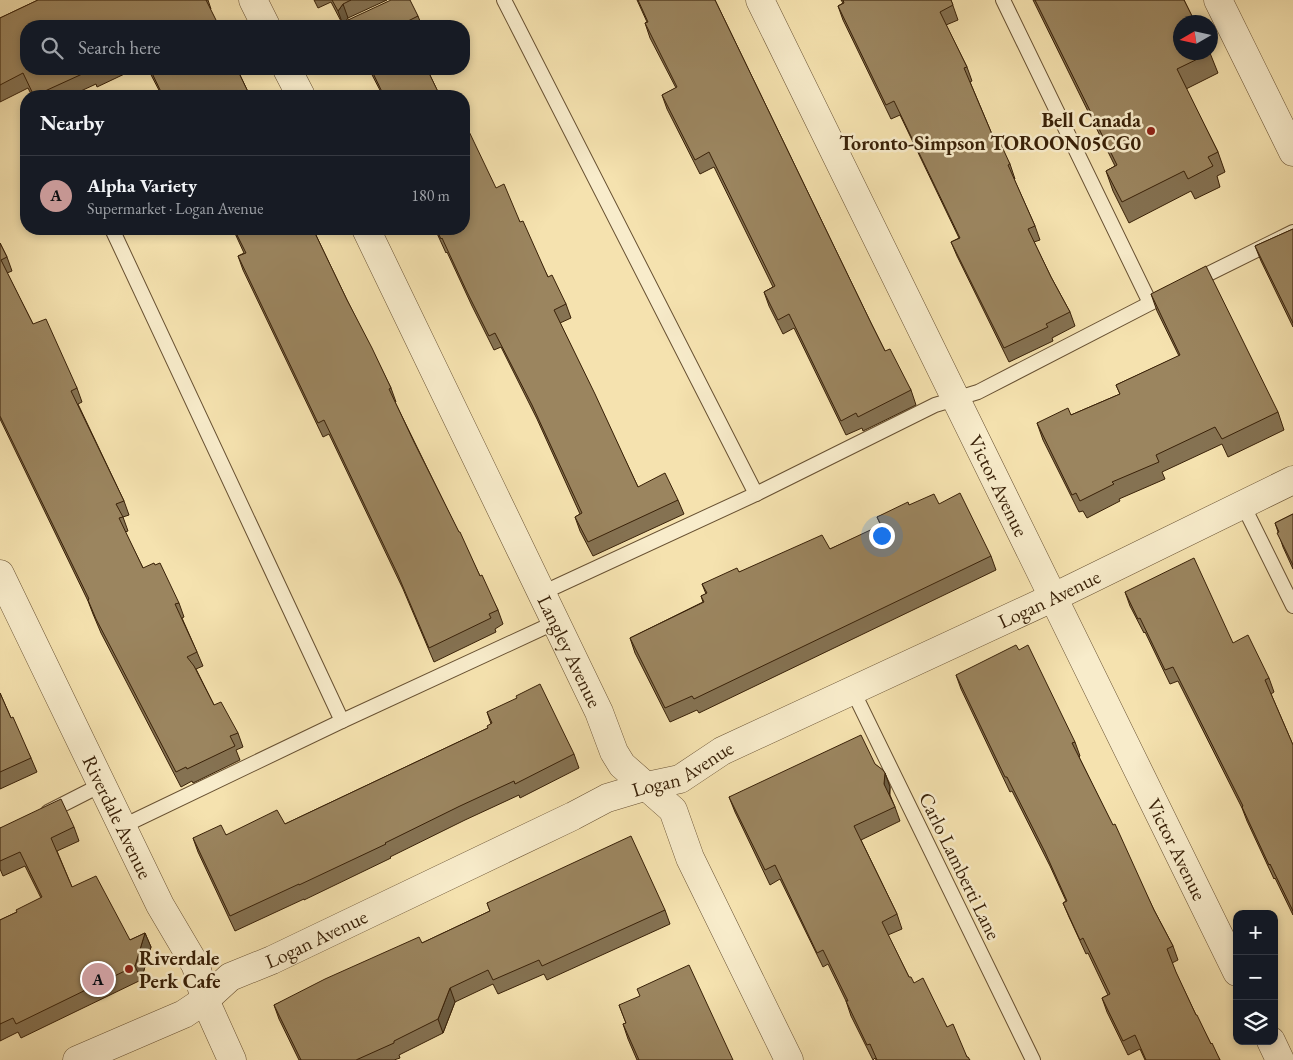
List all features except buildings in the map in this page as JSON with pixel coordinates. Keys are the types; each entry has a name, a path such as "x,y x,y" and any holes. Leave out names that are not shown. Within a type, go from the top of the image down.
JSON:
{"street":[{"path":"253,0 263,20"},
{"name":"Victor Avenue","path":"760,0 1233,964"},
{"path":"1218,0 1293,152"},
{"path":"290,75 298,90"},
{"name":"Langley Avenue","path":"369,235 599,712 614,752 622,765 673,810 690,858 789,1060"},
{"name":"Logan Avenue","path":"77,1060 184,1014 206,1000 230,977 272,960 607,798 646,786 680,779 722,751 852,689 1052,598 1293,480"},
{"name":"Riverdale Avenue","path":"0,574 121,827 160,905 196,966 206,1000 232,1060"},
{"path":"1273,1045 1280,1060"}],"lane":[{"path":"504,0 756,494"},
{"path":"1003,0 1150,304"},
{"path":"542,593 756,494 935,406 978,392 1293,232"},
{"path":"115,235 342,721"},
{"path":"1243,505 1293,606"},
{"path":"121,827 342,721 556,622"},
{"name":"Carlo Lamberti Lane","path":"852,689 1033,1060"},
{"path":"33,819 101,785"}],"place":[{"name":"Bell Canada Toronto-Simpson TOROON05CG0","path":"1151,131"},
{"name":"Riverdale Perk Cafe","path":"129,969"},
{"name":"Alpha Variety","path":"98,979"}]}
